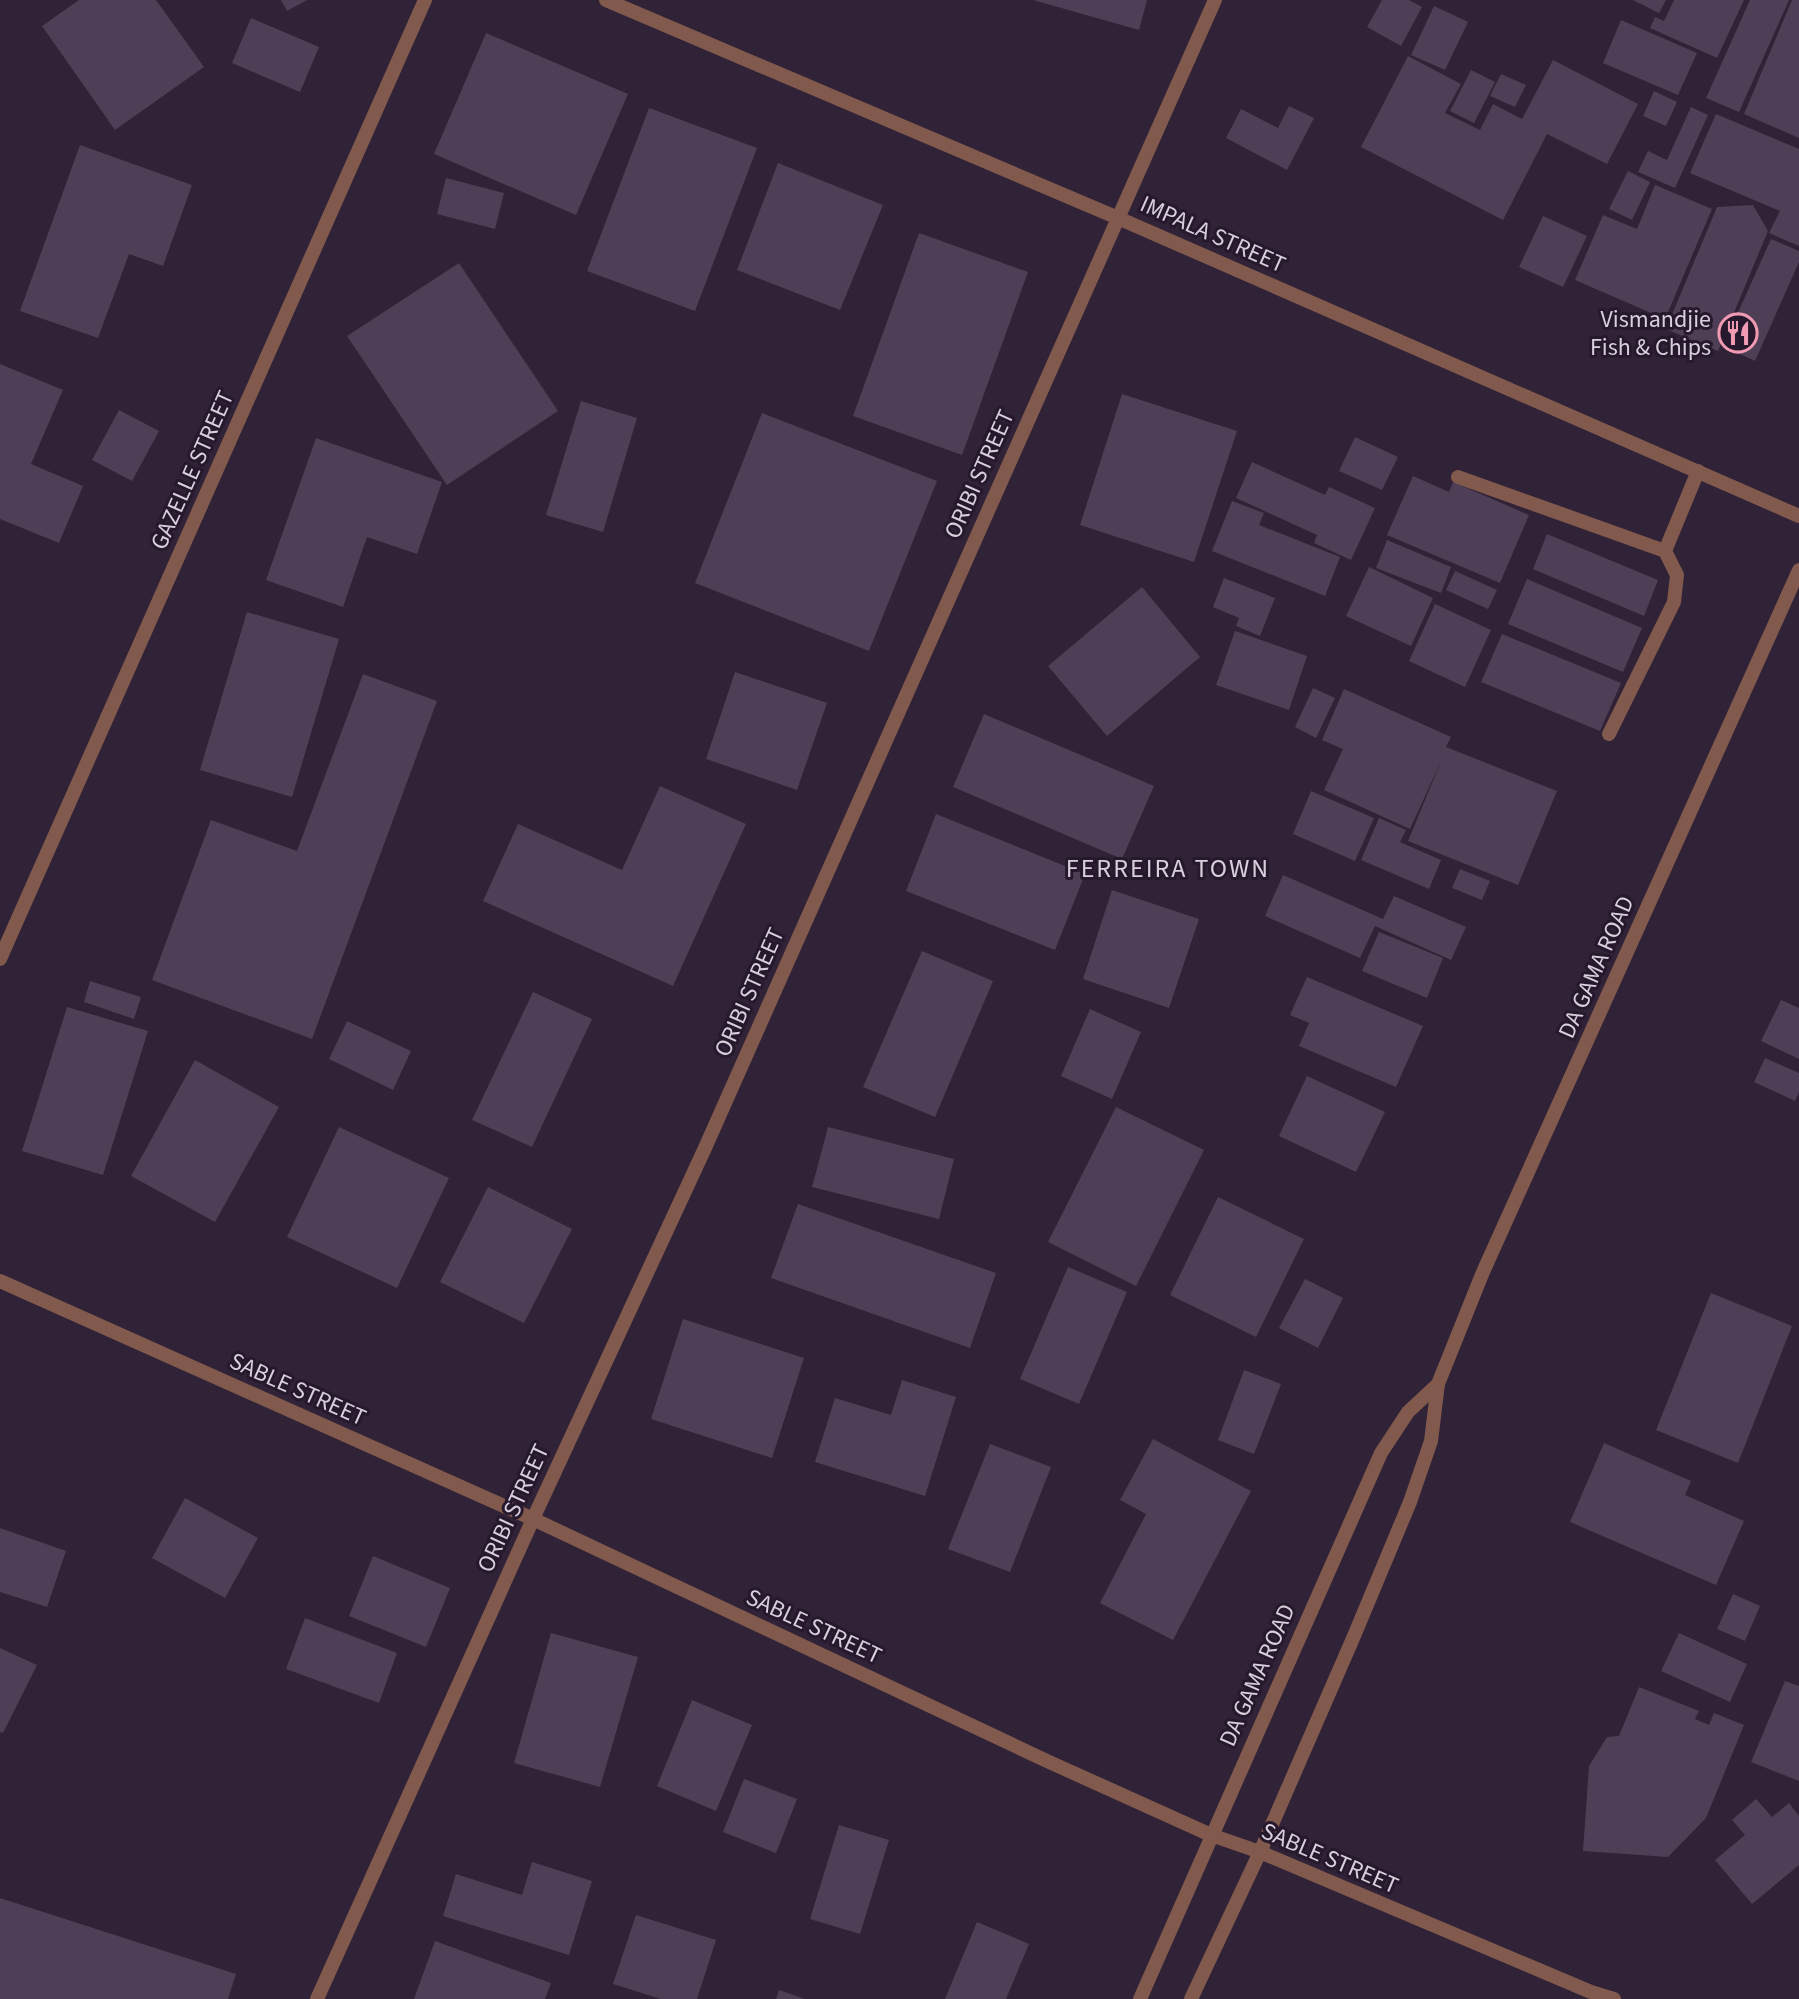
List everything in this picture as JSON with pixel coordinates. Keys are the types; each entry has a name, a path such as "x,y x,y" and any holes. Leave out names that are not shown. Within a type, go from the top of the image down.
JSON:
{"street":[{"name":"GAZELLE STREET","path":"0,959 425,0"},
{"name":"IMPALA STREET","path":"606,0 1118,218 1799,516"},
{"name":"ORIBI STREET","path":"317,1999 533,1519 705,1148 1215,0"},
{"path":"1665,551 1699,471"},
{"path":"1458,477 1665,551 1677,575 1674,602 1609,734"},
{"name":"DA GAMA ROAD","path":"1191,1999 1260,1852 1410,1503 1431,1441 1438,1384 1483,1272 1799,570"},
{"name":"SABLE STREET","path":"0,1281 533,1519 1047,1762 1211,1835 1260,1852 1591,1993 1614,1999"},
{"name":"DA GAMA ROAD","path":"1140,1999 1381,1453 1408,1412 1438,1384"}],"building":[{"path":"79,0 156,0 204,67 115,130 42,26"},
{"path":"281,0 307,0 287,11"},
{"path":"1033,0 1147,0 1139,30"},
{"path":"1382,0 1409,0 1422,7 1401,46 1367,27"},
{"path":"1633,0 1666,0 1659,13"},
{"path":"1674,0 1744,0 1717,58 1650,28 1655,17 1664,21"},
{"path":"1750,0 1789,0 1739,112 1706,98"},
{"path":"1792,0 1799,0 1799,138 1744,114"},
{"path":"1434,6 1468,22 1445,70 1411,55"},
{"path":"251,18 319,47 300,92 232,63"},
{"path":"1621,20 1697,53 1678,95 1603,63"},
{"path":"486,33 628,94 576,215 434,154"},
{"path":"1408,56 1461,84 1445,113 1480,130 1493,104 1522,119 1553,60 1638,104 1607,164 1547,134 1503,220 1361,147"},
{"path":"1471,70 1495,82 1474,123 1450,111"},
{"path":"1501,74 1526,85 1515,107 1490,96"},
{"path":"1654,91 1677,102 1666,126 1643,116"},
{"path":"1289,106 1314,118 1287,170 1226,138 1241,109 1278,128"},
{"path":"1691,107 1708,115 1675,188 1638,172 1648,151 1667,160"},
{"path":"649,108 757,148 695,311 587,271"},
{"path":"1716,114 1799,149 1799,246 1769,233 1780,211 1690,173"},
{"path":"80,145 192,185 163,266 129,254 98,338 20,311"},
{"path":"778,163 883,205 840,310 737,270"},
{"path":"1628,171 1650,182 1632,220 1609,209"},
{"path":"446,178 504,193 495,229 437,214"},
{"path":"1655,185 1712,209 1665,319 1575,280 1603,215 1637,229"},
{"path":"1753,205 1768,231 1718,351 1666,329 1717,207"},
{"path":"1543,216 1587,236 1563,287 1519,267"},
{"path":"919,233 1028,272 962,455 853,416"},
{"path":"1771,239 1799,251 1799,262 1755,361 1723,346"},
{"path":"459,263 558,411 447,485 347,336"},
{"path":"0,364 63,390 31,464 83,486 59,543 0,519"},
{"path":"1122,394 1237,431 1194,562 1080,525"},
{"path":"581,401 637,418 603,532 546,515"},
{"path":"119,410 159,431 132,481 92,460"},
{"path":"762,413 937,481 869,651 695,583"},
{"path":"1355,437 1398,457 1382,490 1339,471"},
{"path":"316,438 442,482 417,554 367,537 343,607 266,580"},
{"path":"1252,462 1325,495 1329,487 1375,508 1351,560 1314,543 1317,535 1236,498"},
{"path":"1413,476 1449,492 1453,482 1529,515 1500,583 1387,535"},
{"path":"1232,501 1264,513 1259,525 1340,557 1325,596 1212,551"},
{"path":"1547,534 1658,580 1644,616 1533,569"},
{"path":"1387,540 1451,567 1441,593 1376,568"},
{"path":"1369,567 1433,598 1411,646 1346,616"},
{"path":"1455,571 1497,590 1488,609 1446,590"},
{"path":"1224,578 1275,598 1260,636 1236,626 1239,618 1213,607"},
{"path":"1527,579 1642,628 1623,672 1508,624"},
{"path":"1142,587 1200,657 1107,736 1048,666"},
{"path":"1435,604 1491,630 1465,687 1409,661"},
{"path":"247,612 339,639 292,797 200,770"},
{"path":"1235,631 1307,656 1289,710 1216,685"},
{"path":"1502,634 1621,683 1600,731 1481,682"},
{"path":"735,672 827,703 797,790 706,759"},
{"path":"363,674 437,701 312,1039 152,980 211,820 297,851"},
{"path":"1313,688 1335,698 1316,738 1295,727"},
{"path":"1344,689 1451,737 1446,747 1557,791 1518,885 1408,841 1442,759 1410,829 1324,790 1343,749 1322,740"},
{"path":"984,714 1154,786 1122,859 953,787"},
{"path":"660,786 746,824 673,986 483,901 518,824 622,870"},
{"path":"1311,791 1374,818 1355,861 1293,834"},
{"path":"936,814 1085,874 1055,950 906,891"},
{"path":"1379,818 1406,830 1400,842 1441,860 1429,889 1361,860"},
{"path":"1460,869 1490,881 1482,900 1452,888"},
{"path":"1283,875 1383,919 1394,896 1466,927 1451,960 1375,926 1360,958 1265,916"},
{"path":"1112,890 1199,919 1169,1008 1083,979"},
{"path":"1379,932 1443,958 1427,998 1362,971"},
{"path":"922,951 993,981 935,1117 863,1087"},
{"path":"1307,977 1423,1026 1396,1087 1299,1046 1309,1023 1290,1015"},
{"path":"90,981 141,997 134,1019 84,1002"},
{"path":"533,992 592,1019 532,1147 472,1120"},
{"path":"1781,1000 1799,1008 1799,1059 1761,1041"},
{"path":"67,1007 148,1031 103,1175 22,1151"},
{"path":"1090,1009 1141,1032 1112,1099 1061,1076"},
{"path":"347,1021 411,1051 393,1090 329,1059"},
{"path":"1765,1058 1799,1073 1799,1092 1795,1101 1754,1082"},
{"path":"195,1060 279,1107 215,1222 131,1176"},
{"path":"1307,1076 1385,1112 1356,1172 1279,1136"},
{"path":"1116,1107 1204,1150 1136,1286 1048,1242"},
{"path":"339,1127 449,1178 397,1288 287,1237"},
{"path":"828,1127 954,1159 939,1219 812,1187"},
{"path":"488,1187 572,1229 524,1323 440,1282"},
{"path":"1218,1197 1304,1239 1256,1337 1170,1295"},
{"path":"798,1204 996,1273 970,1348 771,1278"},
{"path":"1068,1267 1127,1292 1079,1404 1020,1379"},
{"path":"1305,1279 1343,1298 1318,1348 1279,1328"},
{"path":"1711,1293 1792,1326 1738,1463 1656,1430"},
{"path":"683,1319 804,1358 772,1458 651,1419"},
{"path":"1244,1370 1281,1384 1254,1454 1218,1440"},
{"path":"902,1380 956,1397 925,1496 815,1462 835,1398 891,1415"},
{"path":"1153,1439 1251,1491 1173,1640 1100,1603 1146,1514 1120,1500"},
{"path":"1604,1443 1691,1481 1685,1495 1744,1521 1716,1585 1570,1522"},
{"path":"990,1444 1051,1467 1010,1572 948,1549"},
{"path":"185,1498 258,1538 225,1598 152,1558"},
{"path":"0,1528 66,1551 47,1607 0,1592"},
{"path":"373,1556 450,1588 426,1647 349,1616"},
{"path":"1733,1594 1760,1606 1745,1641 1717,1629"},
{"path":"305,1618 397,1653 379,1703 286,1669"},
{"path":"551,1633 638,1657 600,1787 514,1763"},
{"path":"1679,1633 1747,1664 1730,1702 1661,1671"},
{"path":"0,1648 37,1665 3,1733 0,1732"},
{"path":"1785,1681 1799,1686 1799,1781 1751,1762"},
{"path":"1639,1687 1699,1711 1695,1719 1709,1725 1714,1713 1744,1725 1706,1818 1668,1857 1583,1851 1589,1766 1607,1737 1619,1736"},
{"path":"692,1700 752,1725 716,1811 657,1786"},
{"path":"744,1779 797,1799 776,1853 723,1832"},
{"path":"1756,1799 1772,1817 1789,1803 1799,1816 1799,1865 1752,1904 1715,1860 1745,1835 1732,1820"},
{"path":"839,1825 889,1840 860,1934 810,1919"},
{"path":"532,1862 592,1881 569,1955 443,1916 456,1874 522,1895"},
{"path":"0,1898 236,1974 228,1999 0,1999"},
{"path":"636,1915 716,1940 697,1999 661,1999 613,1984"},
{"path":"977,1922 1029,1944 1006,1999 945,1999"},
{"path":"435,1941 551,1983 545,1999 414,1999"},
{"path":"779,1990 805,1999 776,1999"}],"place":[{"name":"Vismandjie Fish & Chips","path":"1738,333"}],"district":[{"name":"FERREIRA TOWN","path":"1168,868"}]}
